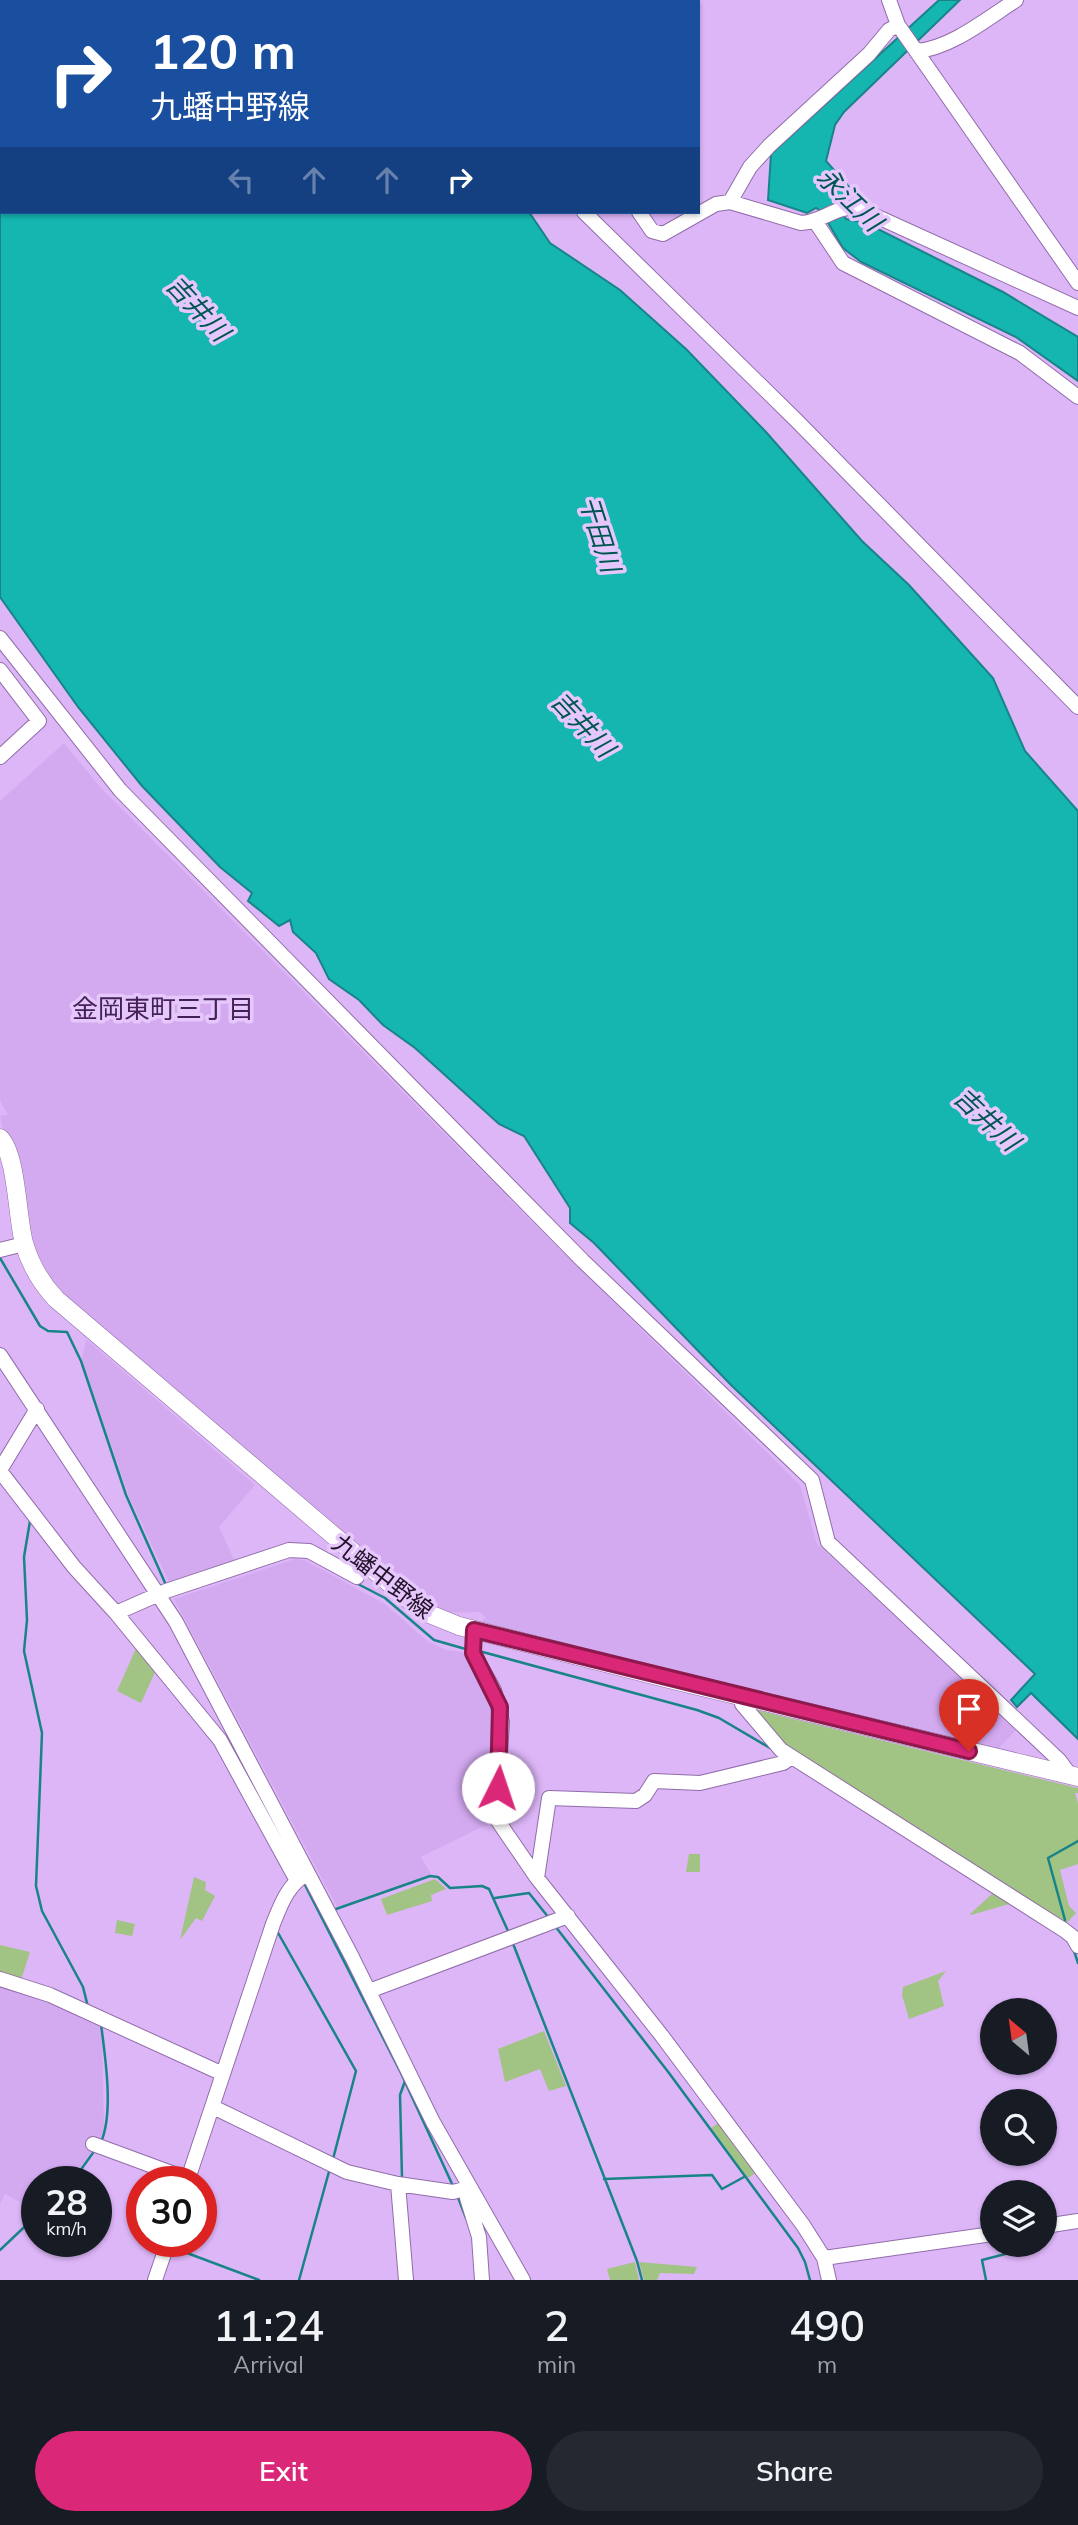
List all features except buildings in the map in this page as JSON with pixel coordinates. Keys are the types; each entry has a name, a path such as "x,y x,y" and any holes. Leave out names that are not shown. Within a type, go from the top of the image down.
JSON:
{"main road":[{"name":"九蟠中野線","path":"0,1139 9,1158 24,1244 46,1288 122,1358 406,1600 473,1643 742,1698 1074,1776"}],"street":[{"path":"889,0 898,25 1078,282"},
{"path":"916,51 927,51 1016,0"},
{"path":"730,202 750,167 769,146 869,54 889,30 898,25"},
{"path":"701,207 730,202 790,221 818,220 845,206 888,219 961,257 1075,308"},
{"path":"586,214 796,420 1078,707"},
{"path":"640,214 652,231 663,234 691,214"},
{"path":"818,220 843,263 1020,353 1078,397"},
{"path":"0,638 120,790 583,1261 812,1480 828,1542 1074,1776"},
{"path":"0,670 39,721 0,757"},
{"path":"0,1250 24,1244"},
{"path":"0,1355 160,1594 299,1876"},
{"path":"37,1409 1,1468 74,1567 118,1611 220,1740 369,1991 460,2190 523,2280"},
{"path":"118,1611 289,1550 309,1552 357,1577"},
{"path":"473,1643 500,1707 496,1818 565,1918 723,2116 824,2260 829,2280"},
{"path":"742,1698 742,1704 756,1722 791,1759 1064,1930 1073,1937 1078,1947"},
{"path":"537,1878 549,1798 636,1801 645,1795 654,1782 700,1783 791,1759"},
{"path":"191,2166 213,2107 220,2073 273,1924 281,1903 299,1876"},
{"path":"369,1991 565,1918"},
{"path":"0,1979 50,1995 220,2073"},
{"path":"213,2107 335,2167 398,2184 460,2190 467,2198 479,2237 482,2280"},
{"path":"96,2146 151,2166"},
{"path":"398,2184 406,2279"},
{"path":"1057,2224 1078,2221"},
{"path":"824,2260 980,2236"},
{"path":"155,2280 163,2257"},
{"path":"819,2280 824,2260"}],"shaded area":[{"path":"64,743 100,787 544,1234 800,1485 817,1544 1017,1729 996,1751 480,1623 486,1617 479,1612 437,1613 101,1335 34,1263 0,1116 8,1115 0,1100 0,801"},
{"path":"86,1339 255,1485 219,1527 236,1564 171,1586 128,1494 82,1360"},
{"path":"295,1559 304,1560 385,1604 427,1641 446,1650 463,1652 484,1684 496,1723 490,1823 421,1857 431,1874 337,1907 174,1599"},
{"path":"137,1646 157,1668 141,1703 117,1691"},
{"path":"752,1709 1078,1788 1078,1793 1075,1793 1078,1804 1078,1864 1060,1870 1069,1906 1076,1913 1064,1926 792,1751"},
{"path":"689,1854 700,1854 700,1872 686,1872"},
{"path":"194,1877 206,1882 205,1890 215,1896 202,1921 196,1918 180,1940"},
{"path":"435,1879 446,1889 431,1895 432,1901 387,1915 381,1899"},
{"path":"993,1893 1009,1904 970,1914"},
{"path":"117,1920 135,1924 132,1936 115,1933"},
{"path":"0,1945 30,1952 20,1983 0,1977"},
{"path":"946,1971 938,1981 944,2006 909,2019 902,1995 903,1987"},
{"path":"0,1983 30,1991 99,2024 102,2040 104,2127 100,2140 81,2166 21,2166 21,2202 5,2194 0,2204"},
{"path":"544,2031 566,2086 549,2091 540,2069 505,2082 498,2049"},
{"path":"720,2122 757,2172 748,2178 711,2128"},
{"path":"635,2262 639,2280 610,2280 607,2269"},
{"path":"639,2262 697,2267 694,2274 660,2273 657,2280 644,2280"}],"water":[{"path":"939,0 960,0 844,112 835,125 826,161 851,189 847,195 833,197 846,219 866,223 1003,292 1078,337 1078,381 1016,337 861,262 843,248 821,211 816,208 807,213 768,200 771,154"},
{"path":"0,214 530,214 550,243 620,290 686,349 766,432 862,541 909,585 993,678 1025,751 1078,811 1078,1739 1031,1693 1017,1707 1011,1700 1035,1674 732,1386 594,1243 570,1223 570,1208 524,1136 499,1124 415,1048 383,1025 359,1000 329,979 316,953 293,932 290,920 279,926 248,901 252,893 220,867 142,786 78,707 0,597"}],"waterway":[{"path":"0,1258 40,1326 48,1331 67,1332 81,1361 126,1495 166,1585"},
{"path":"30,1521 24,1557 27,1620 24,1651 42,1733 36,1886 42,1911 83,1987 88,2007"},
{"path":"356,1583 385,1598 434,1640 469,1650"},
{"path":"479,1651 697,1710 719,1718 770,1748"},
{"path":"1065,1920 1048,1858 1078,1841"},
{"path":"336,1909 430,1876 438,1877 450,1888 482,1886 489,1889 508,1931"},
{"path":"303,1881 401,2073 453,2186"},
{"path":"495,1898 529,1893 549,1918"},
{"path":"555,1926 669,2073 798,2248 810,2280"},
{"path":"277,1931 356,2071 333,2159"},
{"path":"512,1941 637,2261 642,2280"},
{"path":"1074,1951 1078,1963"},
{"path":"101,2024 108,2100 101,2142"},
{"path":"402,2178 400,2095 405,2081"},
{"path":"84,2166 95,2150"},
{"path":"299,2280 330,2168"},
{"path":"604,2179 712,2175 722,2189 744,2177"},
{"path":"457,2195 466,2218"},
{"path":"0,2250 21,2230"},
{"path":"198,2257 259,2280"},
{"path":"986,2280 982,2260 994,2257"}],"district":[{"name":"金岡東町三丁目","path":"163,1008"}],"route":[{"path":"498,1788 502,1744 500,1707 494,1690 473,1653 474,1630 969,1751"}],"water label":[{"name":"永江川","path":"850,199"},
{"name":"吉井川","path":"198,308"},
{"name":"干田川","path":"600,534"},
{"name":"吉井川","path":"583,724"},
{"name":"吉井川","path":"987,1119"}]}
